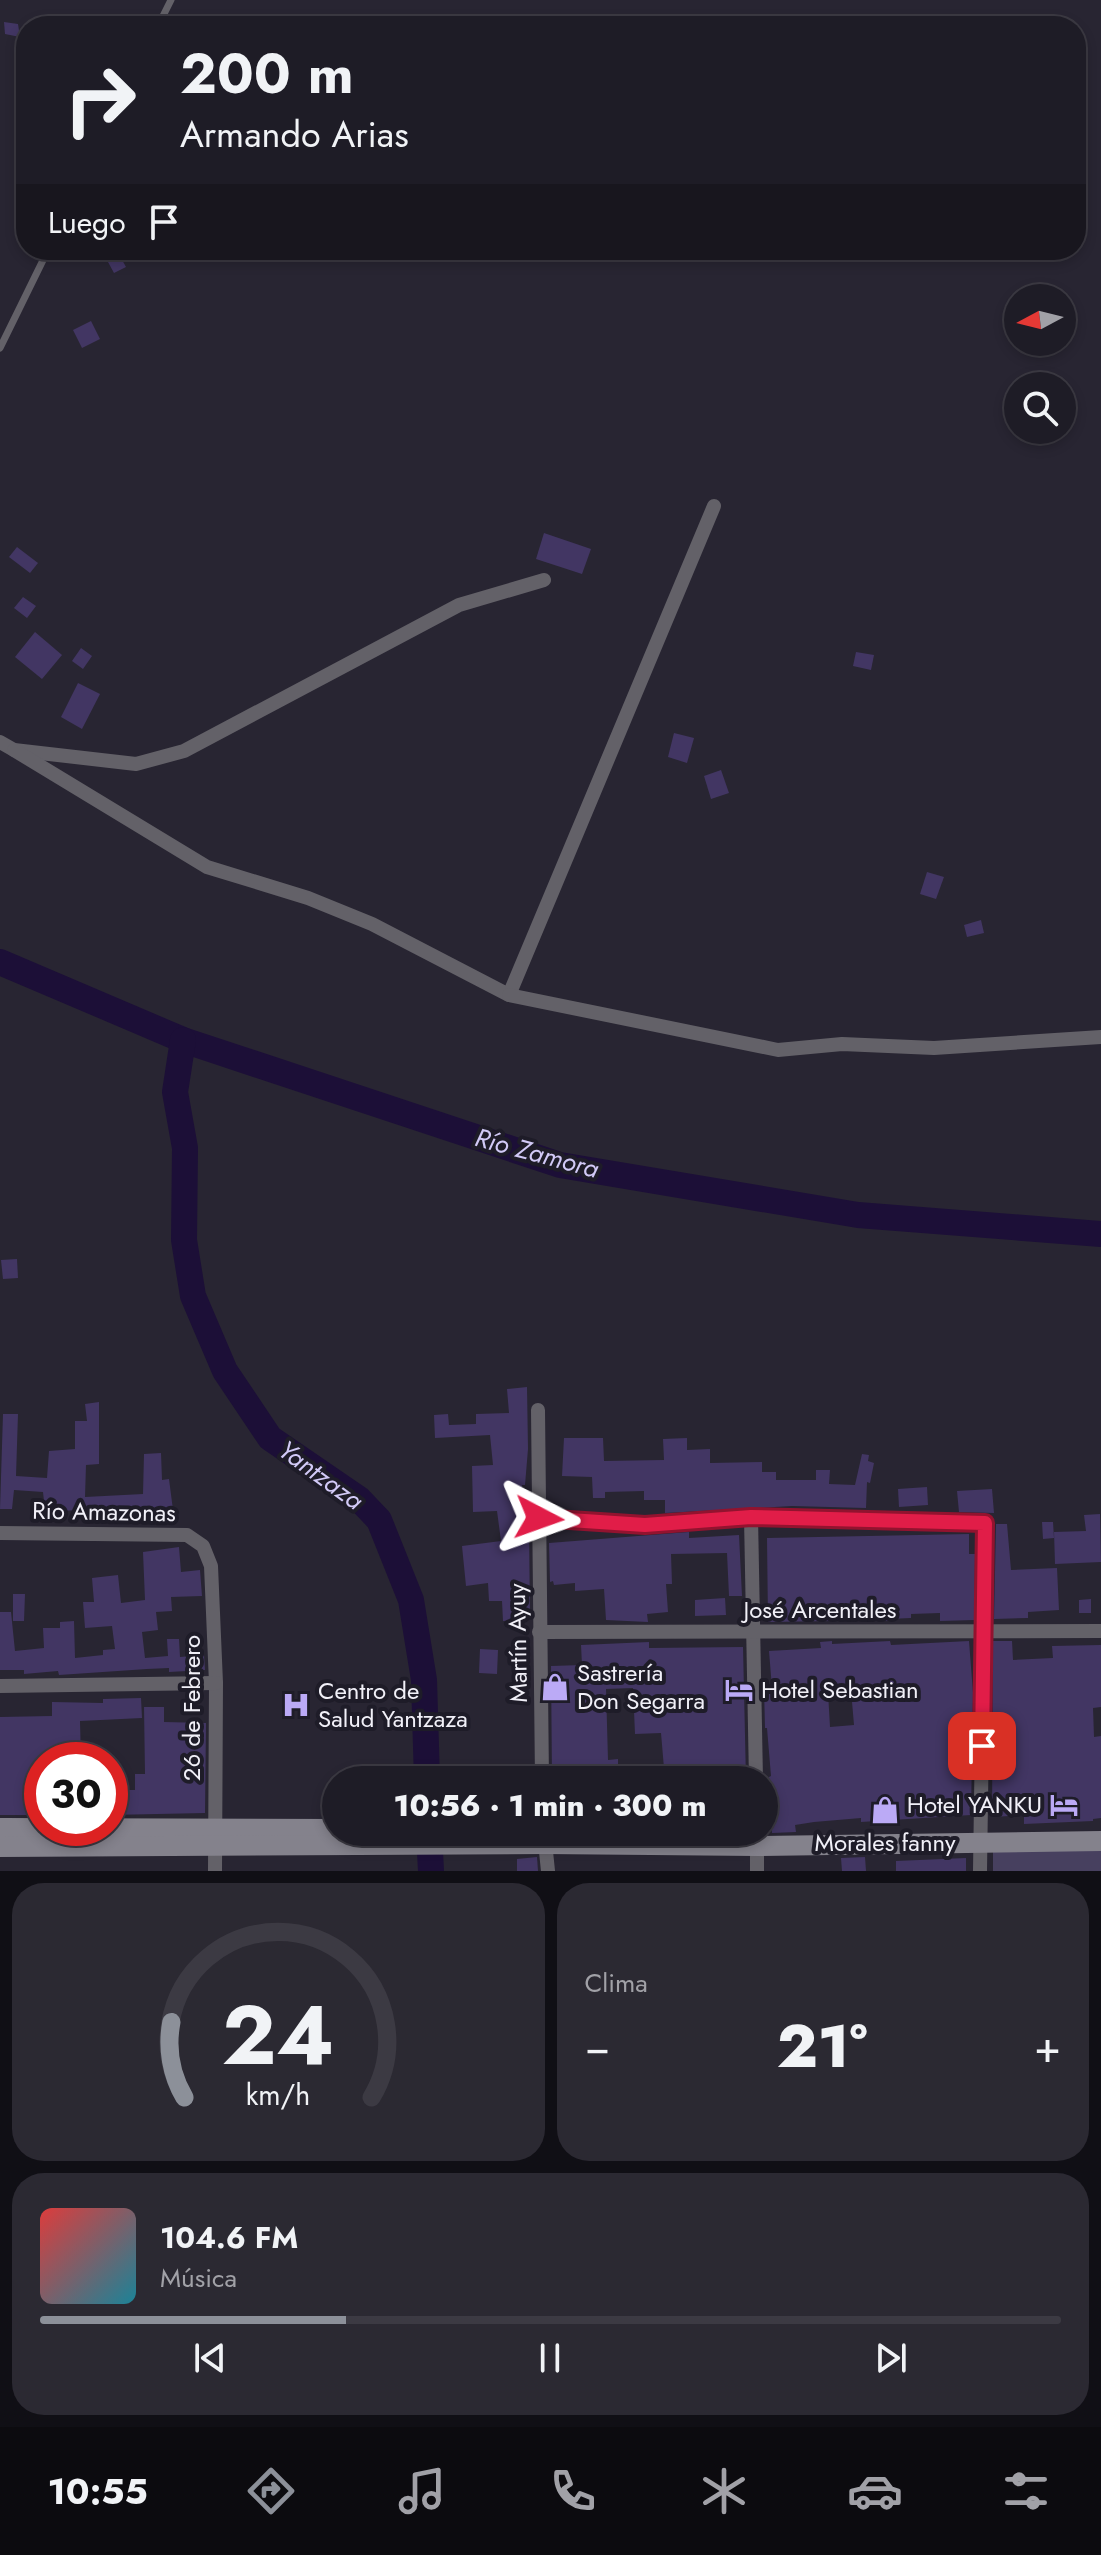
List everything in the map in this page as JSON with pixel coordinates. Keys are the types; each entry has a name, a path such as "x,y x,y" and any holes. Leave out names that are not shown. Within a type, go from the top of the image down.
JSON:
{"main road":[{"path":"0,1828 322,1843"},
{"path":"980,1838 1101,1829"},
{"path":"0,1847 322,1830"},
{"path":"778,1838 1101,1841"}],"street":[{"path":"509,995 714,506"},
{"path":"14,750 136,764 184,751 459,605 544,580"},
{"path":"0,742 207,867 308,898 372,924 509,995 778,1050 842,1044 934,1048 1101,1037"},
{"name":"Martín Ayuy","path":"538,1410 542,1766"},
{"path":"539,1518 645,1525 751,1517 985,1523 980,1871"},
{"path":"751,1517 756,1766"},
{"name":"Río Amazonas","path":"0,1533 187,1535 203,1546"},
{"name":"26 de Febrero","path":"203,1546 211,1566 216,1683 215,1871"},
{"name":"José Arcentales","path":"539,1632 1101,1631"},
{"path":"0,1686 216,1683"},
{"path":"545,1846 548,1871"},
{"path":"757,1846 757,1871"}],"lane":[{"path":"0,348 43,260"}],"shaded area":[{"path":"1101,1848 1101,1871 993,1871 993,1850"}],"building":[{"path":"4,22 16,24 16,36 5,34"},
{"path":"122,260 126,267 114,273 108,262"},
{"path":"91,321 100,339 82,348 73,330"},
{"path":"544,533 591,549 582,574 536,559"},
{"path":"17,547 38,563 30,573 9,557"},
{"path":"23,597 36,606 27,618 14,608"},
{"path":"35,632 62,655 42,679 15,657"},
{"path":"81,648 92,656 83,669 72,661"},
{"path":"856,652 874,655 871,670 853,666"},
{"path":"78,683 100,694 82,729 61,717"},
{"path":"674,733 694,738 687,763 668,757"},
{"path":"721,770 729,793 711,799 704,776"},
{"path":"927,872 944,877 936,899 920,894"},
{"path":"981,920 984,933 967,937 964,925"},
{"path":"17,1259 18,1278 3,1279 1,1260"},
{"path":"527,1387 528,1449 525,1485 522,1485 523,1525 529,1525 530,1619 503,1621 502,1601 489,1601 488,1583 466,1586 462,1546 501,1541 497,1511 473,1512 472,1466 493,1465 490,1435 435,1438 434,1415 448,1414 449,1425 476,1424 476,1414 509,1413 507,1389"},
{"path":"99,1402 99,1464 86,1465 85,1497 143,1494 144,1454 161,1453 162,1480 169,1479 173,1510 146,1514 145,1507 59,1511 60,1517 46,1519 43,1492 14,1490 12,1509 0,1509 3,1414 18,1414 16,1476 47,1478 49,1451 75,1449 75,1421 87,1421 85,1404"},
{"path":"564,1438 603,1438 604,1461 664,1460 663,1439 687,1438 687,1450 710,1449 710,1463 762,1462 762,1472 776,1472 776,1480 816,1480 816,1470 830,1470 829,1484 855,1485 862,1454 869,1455 868,1461 874,1463 870,1483 867,1482 866,1508 792,1506 665,1513 665,1500 644,1500 644,1491 605,1492 605,1498 593,1498 592,1477 562,1476"},
{"path":"927,1487 928,1505 899,1507 898,1489"},
{"path":"992,1489 994,1513 959,1512 957,1491"},
{"path":"1100,1514 1101,1562 1055,1564 1054,1532 1086,1531 1084,1515"},
{"path":"1042,1522 1053,1522 1054,1538 1043,1539"},
{"path":"996,1524 1007,1524 1011,1570 1057,1568 1059,1610 1028,1612 1028,1618 994,1619"},
{"path":"689,1532 689,1538 739,1535 742,1596 729,1596 727,1553 671,1554 672,1584 666,1584 668,1612 647,1614 648,1622 606,1620 604,1589 575,1591 575,1583 554,1585 553,1581 550,1582 549,1543"},
{"path":"969,1534 969,1554 975,1554 974,1620 940,1621 940,1613 911,1614 911,1618 889,1621 870,1621 870,1616 831,1617 831,1621 768,1622 767,1538"},
{"path":"179,1547 181,1572 200,1570 202,1596 171,1597 172,1611 156,1612 158,1630 142,1632 145,1658 168,1656 167,1639 179,1639 180,1657 204,1655 205,1670 169,1672 169,1668 59,1675 58,1671 24,1674 24,1670 0,1670 0,1612 11,1612 15,1651 44,1648 43,1628 60,1628 60,1622 74,1621 75,1658 103,1655 103,1650 115,1649 112,1626 85,1628 83,1602 94,1602 92,1578 118,1575 121,1603 145,1600 143,1552"},
{"path":"13,1594 25,1594 24,1621 13,1621"},
{"path":"725,1598 726,1615 695,1616 695,1600"},
{"path":"1091,1599 1091,1613 1079,1613 1079,1600"},
{"path":"832,1641 832,1644 890,1641 891,1645 969,1641 973,1693 971,1815 814,1822 795,1825 796,1832 778,1833 778,1766 770,1766 765,1728 764,1688 772,1688 769,1651 821,1648 820,1642","holes":["851,1690 854,1725 830,1727 828,1692"]},
{"path":"993,1641 1012,1641 1013,1660 1053,1658 1052,1646 1101,1645 1101,1707 1093,1708 1094,1737 1101,1736 1101,1818 1024,1824 1024,1815 992,1817"},
{"path":"649,1642 649,1648 743,1647 746,1766 664,1766 661,1733 635,1734 633,1688 606,1689 608,1760 618,1759 618,1766 552,1766 551,1666 582,1665 581,1645"},
{"path":"480,1649 498,1650 497,1674 479,1673"},
{"path":"141,1698 142,1718 80,1721 81,1742 24,1742 24,1815 0,1815 0,1717 52,1716 52,1702 103,1703 103,1699"},
{"path":"144,1707 164,1707 164,1722 206,1723 205,1813 128,1815 128,1790 135,1790 135,1774 145,1774"},
{"path":"537,1857 538,1871 517,1871 517,1859"},
{"path":"865,1857 866,1871 842,1871 841,1858"},
{"path":"966,1858 966,1871 896,1871 896,1861"}],"waterway":[{"name":"Río Zamora","path":"0,962 183,1040 560,1165 858,1215 1101,1234"},
{"name":"Yantzaza","path":"183,1040 175,1092 185,1148 184,1240 193,1296 225,1371 270,1438 359,1499 379,1520 411,1600 424,1680 427,1766"},
{"name":"Yantzaza","path":"430,1846 431,1871"}],"place":[{"name":"Sastrería Don Segarra","path":"555,1687"},
{"name":"Hotel Sebastian","path":"739,1690"},
{"name":"Centro de Salud Yantzaza","path":"296,1705"},
{"name":"Hotel YANKU","path":"1064,1805"},
{"name":"Morales fanny","path":"885,1810"}],"route":[{"path":"539,1518 645,1525 751,1517 985,1523 982,1746"}]}
